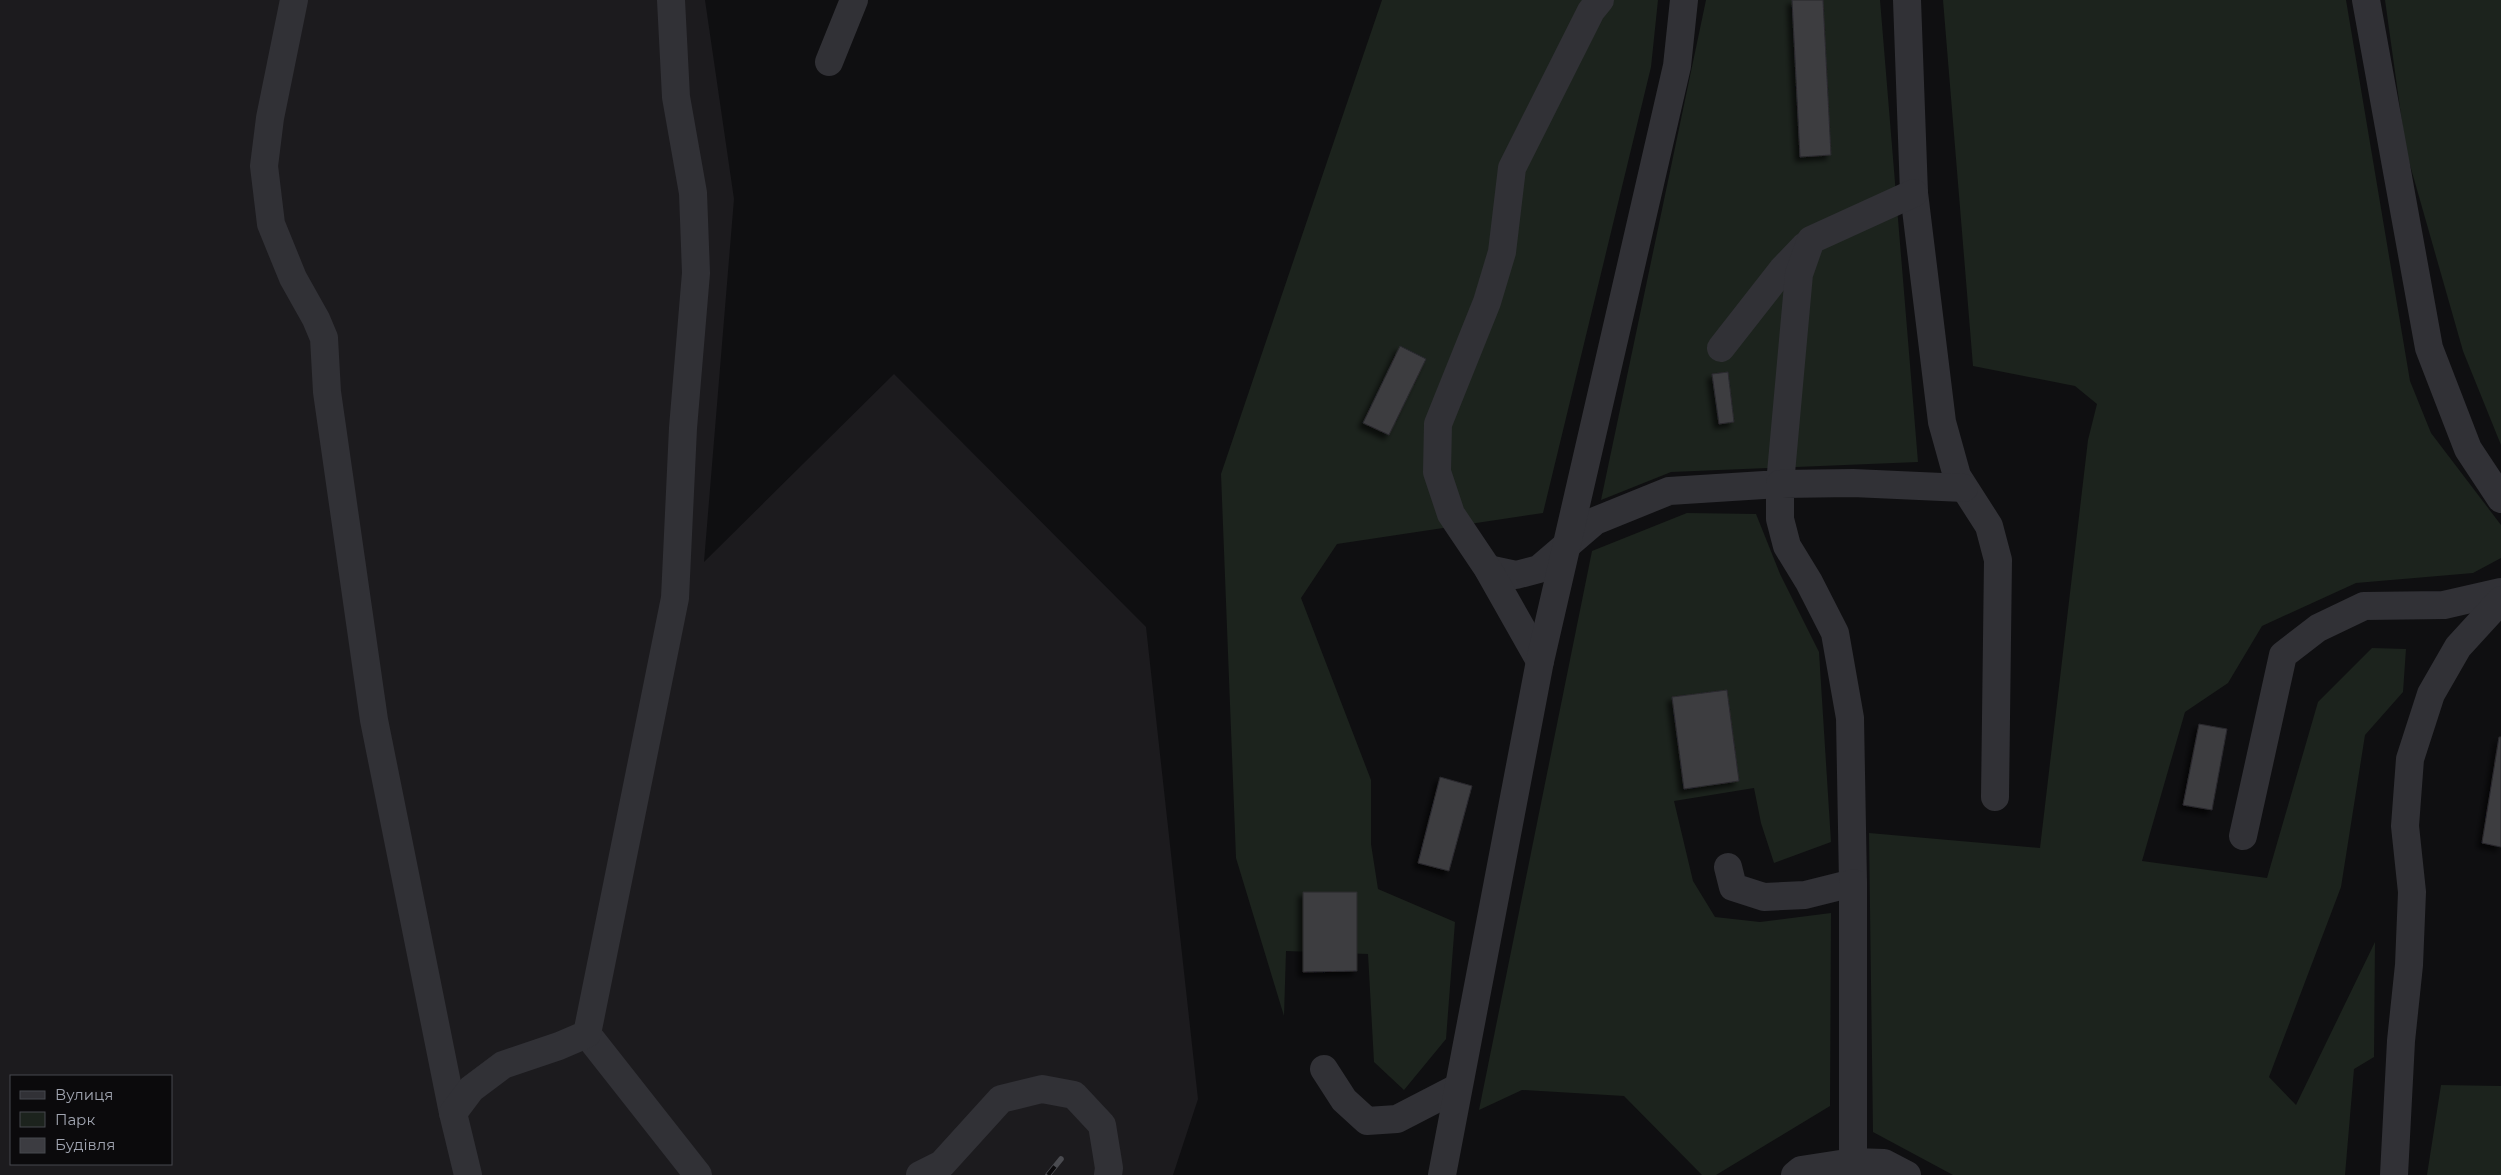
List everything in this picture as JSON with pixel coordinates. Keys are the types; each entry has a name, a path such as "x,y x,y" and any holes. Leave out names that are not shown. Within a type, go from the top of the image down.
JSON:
{"lane":[{"path":"294,0 270,118 264,166 271,224 293,278 316,319 324,338 327,392 374,720 453,1113 468,1175"},
{"path":"671,0 676,97 693,193 696,273 683,428 675,598 587,1034 698,1175"},
{"path":"829,62 854,0"},
{"path":"1540,661 1488,569 1452,514 1437,472 1438,424 1486,302 1502,252 1512,168 1591,11 1600,0"},
{"path":"1442,1175 1456,1088 1540,661 1677,66 1684,0"},
{"path":"1907,0 1914,193 1942,422 1957,476 1989,526 1998,560 1995,797"},
{"path":"2366,0 2428,348 2468,449 2501,499"},
{"path":"1721,348 1782,270 1811,240 1914,193"},
{"path":"1811,240 1799,274 1780,484 1780,519 1786,546 1809,582 1835,633 1850,718 1853,883 1853,1168"},
{"path":"1488,569 1516,575 1539,570 1594,521 1669,490 1780,484 1852,483 1964,488"},
{"path":"2243,836 2283,656 2318,628 2364,606 2444,605 2501,592"},
{"path":"2394,1175 2401,1041 2410,947 2412,892 2405,826 2410,758 2431,694 2458,647 2501,600"},
{"path":"1728,867 1733,887 1764,897 1805,895 1853,883"},
{"path":"453,1113 471,1089 503,1065 587,1034"},
{"path":"1324,1069 1344,1100 1367,1121 1397,1119 1456,1088"},
{"path":"920,1175 942,1164 1000,1099 1042,1089 1074,1095 1102,1125 1109,1168 1108,1175"},
{"path":"1795,1175 1801,1170 1853,1168 1884,1163 1907,1175"}],"shaded area":[{"path":"0,0 705,0 734,199 704,562 894,374 1146,627 1198,1099 1173,1175 0,1175"}],"green space":[{"path":"1382,0 1658,0 1651,67 1543,513 1337,544 1301,598 1371,780 1371,844 1378,889 1455,922 1446,1039 1404,1090 1374,1062 1368,954 1286,951 1284,1016 1236,858 1221,474"},
{"path":"1706,0 1880,0 1918,462 1671,472 1601,500"},
{"path":"1943,0 2346,0 2410,381 2431,433 2501,525 2501,558 2473,573 2356,583 2262,626 2228,683 2185,712 2142,861 2267,878 2318,702 2372,648 2406,649 2403,692 2365,735 2341,887 2269,1077 2296,1105 2375,942 2374,1057 2354,1069 2345,1175 1953,1175 1873,1132 1869,833 2040,848 2088,440 2097,404 2075,386 1973,366"},
{"path":"2385,0 2501,0 2501,445 2463,351 2406,151"},
{"path":"1687,513 1756,514 1780,574 1819,652 1831,842 1774,863 1761,823 1754,788 1674,801 1693,881 1715,917 1760,922 1831,913 1830,1106 1716,1175 1702,1175 1624,1096 1522,1090 1479,1110 1592,551"},
{"path":"2441,1085 2501,1086 2501,1175 2427,1175"}],"building":[{"path":"1792,0 1823,0 1831,155 1800,157"},
{"path":"1400,346 1426,359 1389,435 1363,423"},
{"path":"1728,372 1734,422 1719,424 1712,374"},
{"path":"1727,690 1739,781 1684,789 1672,697"},
{"path":"2199,724 2227,729 2212,810 2183,805"},
{"path":"2499,737 2501,737 2501,847 2482,843"},
{"path":"1440,777 1472,786 1449,871 1418,863"},
{"path":"1303,892 1357,892 1357,971 1303,972"}],"railway":[{"path":"1048,1175 1061,1159"}]}
